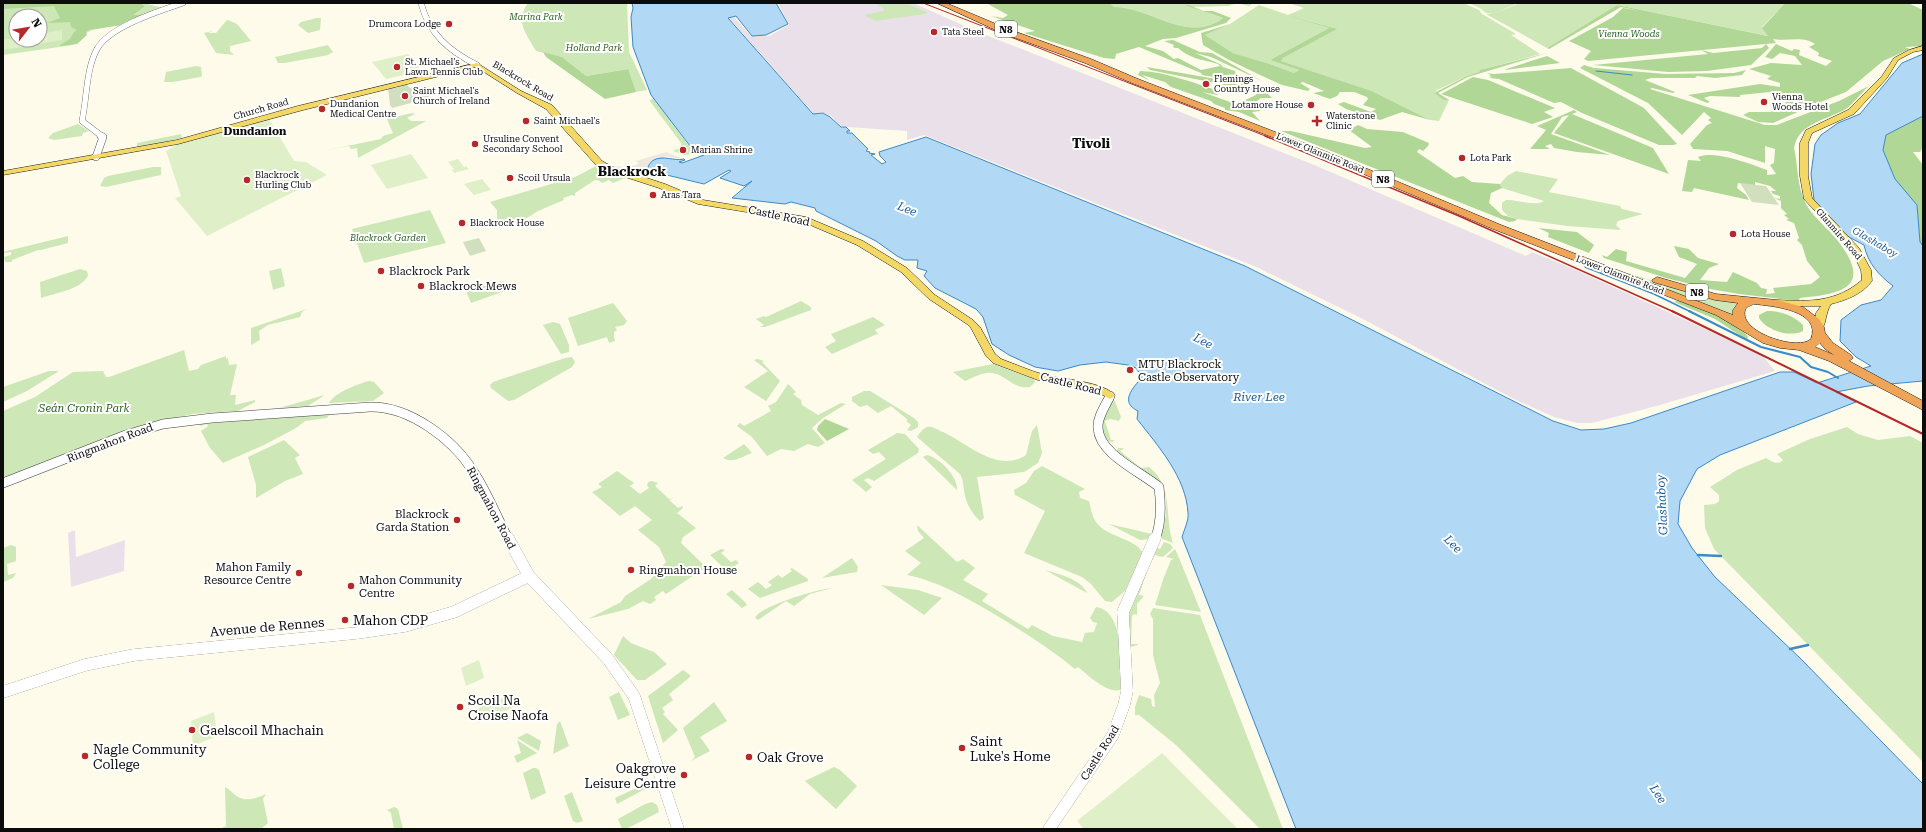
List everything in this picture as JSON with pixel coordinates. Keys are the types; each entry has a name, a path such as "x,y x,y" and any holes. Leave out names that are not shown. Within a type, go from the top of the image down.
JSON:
{"highway":[{"name":"Lower Glanmire Road","path":"940,3 1005,31 1088,60 1135,81 1324,154 1497,227 1720,313 1743,325"},
{"name":"Lower Glanmire Road","path":"951,3 1008,29 1095,56 1155,85 1370,168 1489,218 1562,246 1701,294 1754,301"},
{"path":"1743,325 1739,321 1739,310 1746,302 1754,301"},
{"name":"N8","path":"1754,301 1778,303 1802,312 1812,318 1825,342 1834,350 1861,369 1923,406"},
{"name":"N8","path":"1743,325 1754,334 1778,344 1802,347 1815,351 1861,369 1923,397"},
{"path":"1802,347 1816,341 1819,330"}],"main road":[{"name":"Glanmire Road","path":"1778,303 1827,303 1840,300 1860,289 1867,281 1866,270 1856,250 1808,199 1804,176 1804,143 1809,132 1851,112 1885,77 1896,59 1923,48"},
{"name":"Blackrock Road","path":"477,65 549,107 599,163 622,174"},
{"name":"Church Road","path":"3,173 178,142 294,110 477,65"},
{"name":"Castle Road","path":"622,174 662,186 707,204 754,210 803,219 853,240 906,272 932,297 970,322 975,327 992,356 997,361 1042,378 1077,384 1105,392 1110,396"},
{"path":"1819,330 1821,313 1827,303"}],"street":[{"path":"96,157 103,138 82,121 98,46 130,24 183,3"},
{"name":"Blackrock Road","path":"421,3 427,21 440,43 454,54 477,65"},
{"name":"Castle Road","path":"1049,829 1113,736 1119,722 1126,691 1123,612 1127,599 1156,539 1160,525 1161,494 1159,487 1113,453 1104,444 1099,434 1099,424 1110,396"},
{"name":"Ringmahon Road","path":"3,483 55,464 126,435 169,423 257,414 360,407 383,408 402,412 414,417 466,460 474,472 519,561 529,576 608,659 628,686 634,696 678,829"},
{"name":"Avenue de Rennes","path":"3,692 85,665 134,655 357,633 405,626 454,612 529,576"}],"shaded area":[{"path":"778,3 913,3 976,31 1312,164 1526,256 1532,252 1574,269 1762,355 1775,371 1660,405 1592,423 1577,423 1554,417 1514,399 1359,317 1254,266 924,135 907,140 907,131 841,126 831,116 822,112 814,114 729,18 734,17 751,36 769,36 789,25"},
{"path":"666,152 684,159 667,157 654,161 648,167 655,173 652,174 634,176 613,168 618,166 624,168 639,164 636,161"},
{"path":"75,530 76,557 125,540 124,571 71,587 68,533"}],"green space":[{"path":"3,3 143,3 164,8 125,26 114,26 92,30 83,35 73,45 3,55"},
{"path":"3,3 143,3 142,5 145,6 133,15 143,15 127,24 89,30 86,32 87,35 77,44 61,46 60,45 70,39 77,30 71,27 70,22 48,23 60,18 54,6 3,9"},
{"path":"528,3 627,3 629,52 647,90 636,92 627,69 586,76 562,57 536,51 523,27 522,22 522,16"},
{"path":"874,3 905,3 927,12 925,14 875,21 864,15 884,11 884,9"},
{"path":"986,3 1110,3 1114,7 1127,8 1168,22 1196,28 1210,25 1223,18 1185,5 1189,5 1203,11 1213,11 1231,18 1226,23 1176,38 1163,39 1145,46 1163,51 1174,59 1178,58 1201,70 1220,66 1218,64 1187,55 1178,48 1173,47 1174,45 1164,41 1173,40 1200,52 1212,53 1262,81 1211,57 1195,53 1220,64 1223,67 1235,71 1236,75 1227,74 1254,84 1202,75 1201,73 1139,47 1116,54 1115,59 1104,58 1024,33 1035,31 991,16 1003,18 1008,15"},
{"path":"1110,3 1237,3 1228,6 1192,7 1223,18 1210,25 1196,28 1169,22 1128,8 1114,7"},
{"path":"1237,3 1254,3 1249,6"},
{"path":"1288,3 1463,3 1479,10 1482,14 1516,34 1511,35 1540,54 1480,70 1479,72 1437,90 1434,93 1444,100 1449,100 1439,121 1430,120 1372,91 1281,61 1283,58 1336,29 1294,16 1329,28 1270,60 1299,70 1294,73 1233,53 1205,35 1230,24 1259,5 1288,15 1304,8"},
{"path":"1468,3 1518,3 1495,13 1520,3 1785,3 1762,27 1769,36 1617,5 1547,48 1486,14 1494,13 1486,13 1480,8"},
{"path":"1785,3 1908,3 1923,10 1923,46 1905,47 1910,49 1883,61 1846,92 1773,123 1758,122 1743,115 1749,112 1771,112 1788,101 1804,95 1795,93 1784,96 1770,92 1740,95 1740,97 1710,96 1704,98 1710,102 1707,103 1688,95 1760,84 1780,87 1780,83 1767,79 1771,76 1749,69 1771,63 1802,65 1795,56 1780,53 1772,59 1765,57 1776,44 1792,51 1794,49 1800,50 1799,55 1826,66 1832,61 1818,56 1819,53 1809,47 1815,44 1810,41 1800,39 1773,39 1776,43 1588,61 1584,59 1591,51 1569,41 1613,17 1623,8 1639,11 1621,7 1549,49 1547,48 1617,5 1768,36 1762,28"},
{"path":"1288,15 1337,29 1283,58 1281,61 1372,91 1430,120 1402,112 1380,120 1346,109 1338,104 1344,102 1371,112 1376,109 1363,105 1368,99 1367,97 1354,92 1340,92 1337,96 1330,99 1313,93 1324,91 1303,82 1300,83 1310,89 1308,91 1282,85 1229,60 1203,45 1201,33 1230,24 1205,35 1233,53 1294,73 1299,70 1270,60 1329,28"},
{"path":"321,18 320,30 308,33 298,25 301,22"},
{"path":"228,20 237,24 251,41 230,46 230,51 234,55 216,53 204,33 213,31 208,33 216,33"},
{"path":"62,30 62,40 48,42 48,33"},
{"path":"8,39 8,48 15,48 3,50 3,40"},
{"name":"Vienna Woods","path":"1766,44 1769,48 1751,65 1707,71 1668,72 1593,65 1708,54 1701,50 1713,53 1762,48"},
{"path":"328,45 333,52 328,55 285,63 278,63 275,57"},
{"path":"543,52 562,57 586,76 628,69 636,92 605,99 546,57"},
{"path":"1547,53 1468,77 1438,93 1449,100 1444,100 1434,93 1467,76 1479,72 1480,70"},
{"name":"St. Michael's Lawn Tennis Club","path":"408,54 422,71 386,79 372,62"},
{"path":"1547,56 1560,63 1505,70 1506,69"},
{"path":"1584,65 1594,68 1666,74 1734,73 1746,70 1742,75 1715,78 1697,76 1695,78 1651,78 1645,80 1675,92 1673,93 1652,88 1650,89 1765,125 1777,125 1839,101 1869,86 1847,108 1808,127 1797,139 1794,148 1802,196 1816,218 1838,241 1848,257 1853,269 1853,279 1848,286 1840,291 1800,298 1798,301 1710,289 1666,278 1604,258 1602,255 1607,257 1616,249 1627,252 1626,261 1685,278 1697,264 1679,257 1674,246 1689,249 1698,258 1719,264 1709,268 1700,280 1727,282 1733,272 1757,283 1761,288 1767,289 1766,294 1775,293 1773,288 1811,284 1820,277 1807,261 1802,245 1797,240 1799,238 1794,223 1786,220 1789,219 1784,215 1787,214 1781,208 1781,201 1774,198 1780,199 1780,196 1773,194 1771,191 1776,191 1770,186 1755,182 1755,186 1738,183 1737,188 1746,195 1749,200 1694,188 1692,192 1682,191 1688,160 1701,161 1698,157 1705,155 1723,156 1767,170 1767,175 1776,174 1770,165 1774,163 1775,149 1765,146 1765,163 1727,151 1693,149 1690,144 1707,125 1712,123 1708,120 1711,118 1704,112 1682,135 1648,103 1580,68"},
{"path":"196,66 201,67 202,76 173,82 164,82 166,72"},
{"path":"1147,67 1256,86 1267,86 1273,89 1267,93 1272,98 1261,98 1253,104 1261,107 1260,111 1252,112 1260,121 1239,112 1225,110 1225,108 1214,104 1211,101 1171,87 1165,82 1142,75 1150,81 1138,75 1140,71 1182,79 1222,92 1217,95 1202,92 1237,104 1256,95 1255,91 1150,70"},
{"path":"1571,68 1644,108 1677,144 1659,145 1582,113 1561,102 1554,103 1499,79 1489,78 1492,77 1487,73 1494,74"},
{"path":"1473,77 1488,80 1555,108 1544,112 1553,117 1532,124 1441,94"},
{"path":"406,84 410,88 419,86 430,98 392,108 390,105 388,88 396,88"},
{"path":"654,99 688,145 699,153 685,155 673,151 681,147 681,143 649,100"},
{"path":"1574,110 1577,112 1572,114 1653,148 1669,174 1554,133 1569,115 1562,117 1551,134 1610,155 1554,148 1551,144 1545,146 1550,149 1530,149 1546,130 1537,126"},
{"path":"412,113 415,114 407,118 411,121 426,121 358,158 357,148 351,149 349,146 323,151 381,139 383,136 393,133 387,119"},
{"path":"1923,116 1923,147 1920,152 1913,152 1923,165 1923,246 1920,243 1917,205 1895,179 1883,150 1886,135"},
{"name":"Blackrock Hurling Club","path":"269,119 294,161 306,162 327,175 207,236 175,198 181,196 166,151 178,144"},
{"path":"78,124 89,131 83,133 82,136 54,140 48,138 53,133"},
{"path":"1358,125 1367,129 1403,132 1429,143 1423,151 1419,149 1417,152 1455,178 1463,176 1472,182 1500,184 1502,188 1491,193 1489,203 1502,215 1517,219 1509,222 1281,131 1291,131 1365,148 1372,147 1349,130"},
{"path":"181,134 182,138 137,148 137,143"},
{"path":"411,154 428,178 387,189 371,165"},
{"path":"458,159 464,167 466,166 469,169 454,173 452,170 454,169 448,162"},
{"path":"596,166 625,178 613,183 609,180 602,183 595,180 575,193 575,196 572,195 563,198 564,200 538,211 527,218 501,225 497,220 497,210 490,202 575,177"},
{"path":"153,167 161,167 161,175 106,187 100,186 104,178 108,176"},
{"path":"1363,167 1501,226 1595,262 1642,278 1739,302 1733,308 1733,317 1529,238"},
{"path":"1516,171 1558,179 1549,192 1620,206 1622,209 1643,214 1618,221 1616,225 1621,230 1567,226 1517,219 1508,216 1502,210 1502,203 1506,200 1530,203 1540,203 1544,201 1502,188 1500,184 1507,176"},
{"path":"482,179 491,190 474,195 464,184"},
{"path":"1740,183 1766,186 1779,205 1752,202"},
{"name":"Blackrock Garden","path":"430,210 446,243 364,263 352,229"},
{"path":"1538,228 1577,232 1594,245 1589,253 1548,237 1549,233"},
{"path":"68,236 68,243 38,250 12,260 12,262 5,262 4,257 11,255 11,252 3,252"},
{"path":"479,238 486,251 470,256 463,242"},
{"path":"281,268 285,286 273,290 269,271"},
{"path":"80,269 87,271 88,276 79,285 41,298 40,282"},
{"path":"502,281 507,288 505,291 471,303 466,291"},
{"path":"1679,300 1720,316 1745,333 1748,337 1747,340 1715,319 1674,302"},
{"path":"801,301 811,307 811,310 765,327 760,327 764,325 756,319 764,316 766,317"},
{"path":"613,303 627,321 624,325 615,327 617,330 614,332 615,341 609,343 607,337 578,346 568,318"},
{"path":"307,309 302,312 300,317 268,325 259,331 260,340 251,345 251,328"},
{"path":"1767,311 1791,316 1803,325 1803,331 1792,334 1779,332 1767,326 1759,318 1759,315"},
{"path":"873,317 885,325 875,330 879,335 877,334 832,354 825,347 836,341 831,334"},
{"path":"553,322 560,324 569,345 569,352 561,354 543,325"},
{"name":"Seán Cronin Park","path":"184,350 189,371 198,369 201,365 226,356 226,359 228,358 229,365 237,364 230,395 236,395 235,405 255,400 255,402 238,411 192,414 131,429 3,479 3,411 35,397 73,372 103,371 106,377 109,377"},
{"path":"572,357 575,362 572,367 514,400 508,401 491,388 490,385 493,382"},
{"path":"758,359 764,361 762,362 780,381 766,401 744,387 768,371 754,360"},
{"path":"993,364 1034,379 1035,382 1030,387 1018,386 998,374 992,373 981,374 965,381 953,372"},
{"path":"49,371 59,371 27,391 3,402 3,387"},
{"path":"369,381 374,382 384,393 373,401 329,403 341,392"},
{"path":"788,384 796,392 793,394 801,400 802,405 818,415 841,403 846,404 823,418 812,428 825,443 818,447 808,444 794,451 781,449 767,456 752,437 737,426 740,423 744,426 771,411 768,406 776,402"},
{"path":"864,391 870,391 914,418 918,422 918,427 911,431 907,430 911,425 906,421 908,420 891,406 878,413 867,405 860,407 852,401 852,397"},
{"path":"325,395 308,406 279,408"},
{"path":"1113,400 1115,401 1121,417 1119,421 1110,419 1105,421 1111,440 1115,440 1112,442 1106,440 1103,435 1102,424"},
{"path":"330,414 327,418 305,421 296,428 264,445 223,463 210,448 201,431 208,426 207,424 201,426 200,424"},
{"path":"825,419 849,429 827,441 817,430 818,426"},
{"path":"1037,425 1042,453 1038,463 1024,472 977,477 984,518 980,521 977,519 967,503 960,474 917,437 925,428 932,427 983,455 1005,461 1015,460 1026,455 1032,431"},
{"path":"1847,427 1858,434 1878,440 1910,436 1923,443 1923,762 1714,549 1705,528 1704,505 1715,504 1719,501 1719,495 1710,487 1737,470 1766,458 1779,463 1783,460 1777,454 1810,439"},
{"path":"897,433 905,434 919,449 918,453 874,481 868,478 864,480 872,487 866,492 852,480 886,459 879,452 873,454 868,450"},
{"path":"284,440 300,455 295,458 303,474 285,481 256,498 256,485 248,457"},
{"path":"744,444 752,453 734,460 727,460 723,458"},
{"path":"1118,448 1124,448 1120,451 1141,468 1149,467 1162,483 1165,493 1163,487 1116,452"},
{"path":"927,455 937,460 947,469 955,479 957,490 923,457"},
{"path":"1042,466 1085,489 1079,492 1080,498 1089,501 1096,522 1113,535 1127,540 1139,548 1143,553 1125,591 1112,602 1105,601 1091,584 1082,577 1024,553 1045,511 1015,495 1014,490 1026,483 1034,471"},
{"path":"617,471 634,483 630,486 640,494 649,488 647,485 648,482 652,481 658,483 655,486 669,499 674,497 669,500 678,508 682,506 683,508 677,513 696,528 683,537 681,543 706,567 666,594 663,591 654,597 656,600 650,604 643,601 628,609 588,619 621,602 625,596 651,579 666,562 659,547 638,530 652,520 635,506 620,516 592,492 602,487 598,484"},
{"path":"1165,493 1167,502 1170,533 1173,543 1160,538 1164,526 1166,506"},
{"path":"1109,524 1152,534 1150,539 1140,540"},
{"path":"917,525 957,562 963,559 975,568 963,580 988,594 982,601 1028,629 1032,625 1053,636 1082,642 1085,633 1094,632 1097,623 1093,622 1090,618 1096,607 1105,611 1112,618 1120,641 1122,689 1111,690 1099,684 1078,667 1075,669 1022,631 959,594 929,581 907,575 921,563 905,551 924,538 918,531"},
{"path":"1164,542 1170,544 1173,548 1163,557 1155,555 1149,566 1139,595 1144,596 1137,604 1137,615 1134,614 1132,616 1131,644 1138,645 1130,647 1127,616 1156,547 1160,549"},
{"path":"11,545 16,547 16,561 7,564 8,575 16,573 13,578 3,582 3,548"},
{"path":"721,549 725,550 721,553 731,562 736,560 739,563 727,571 710,555"},
{"path":"1175,549 1201,612 1155,605 1171,560 1174,559 1166,557"},
{"path":"852,558 858,567 857,572 822,578"},
{"path":"792,568 808,579 808,581 760,598 748,589 758,582 766,589 772,585 768,582 778,575 782,578 792,571 790,569"},
{"path":"1045,570 1075,581 1084,588 1087,593"},
{"path":"881,585 918,590 942,598 924,615"},
{"path":"832,588 810,594 794,606 786,601 758,620 755,618 759,613 778,603 815,591"},
{"path":"732,590 747,605 742,608 726,594"},
{"path":"1153,608 1200,615 1283,829 1260,829 1176,745 1139,715 1135,715 1135,707 1139,695 1151,699 1152,706 1155,707 1154,695 1160,683 1153,655 1153,619 1150,614"},
{"path":"623,636 631,643 654,652 667,664 645,680 637,680 614,655"},
{"path":"479,660 484,678 466,686 461,668"},
{"path":"683,670 690,675 690,677 669,694 673,700 662,708 665,712 663,714 678,730 663,743 648,696"},
{"path":"619,692 630,715 618,720 609,697"},
{"path":"510,695 514,707 478,723 474,710"},
{"path":"714,702 727,721 700,737 710,751 691,761 695,757 683,728"},
{"path":"214,712 217,736 193,746 191,721"},
{"path":"560,721 569,746 553,754 557,724"},
{"path":"527,733 541,741 539,751 517,738"},
{"path":"517,740 537,753 517,763 514,756 521,753"},
{"path":"1162,753 1238,829 1084,829 1077,821"},
{"path":"834,767 840,770 857,786 836,809 805,781"},
{"path":"533,768 539,770 546,793 531,800 523,773"},
{"path":"650,780 647,788 617,804 615,798 647,783"},
{"path":"225,787 238,797 245,799 256,798 266,794 263,799 268,823 261,829 220,829 226,826"},
{"path":"572,792 583,821 577,823 573,821 564,796"},
{"path":"652,802 657,805 659,812 626,829 622,829 618,819 645,804"},
{"path":"394,807 398,809 403,829 394,829 391,813 387,810"}],"water":[{"path":"632,3 776,3 788,24 766,35 752,36 736,16 728,18 813,114 823,113 841,127 846,127 850,131 847,131 847,133 852,133 868,149 866,151 875,154 871,155 882,164 886,162 880,156 879,152 926,137 1245,266 1553,421 1581,430 1604,429 1631,423 1780,372 1794,372 1817,383 1871,366 1856,357 1840,341 1841,320 1861,305 1881,300 1893,286 1883,278 1871,263 1864,245 1845,235 1814,200 1811,174 1815,144 1821,135 1838,123 1860,114 1902,63 1923,54 1923,116 1886,135 1883,150 1895,179 1917,205 1920,242 1923,246 1923,381 1868,386 1836,392 1856,402 1720,455 1697,469 1680,501 1678,524 1692,548 1715,577 1801,659 1923,784 1923,829 1296,829 1182,537 1188,516 1186,500 1182,487 1170,463 1137,419 1138,411 1129,403 1132,390 1142,377 1136,368 1128,365 1106,362 1080,365 1058,371 1035,367 1009,355 992,344 983,317 976,309 935,288 924,276 927,271 917,268 918,260 905,260 897,256 876,241 816,211 815,208 791,202 785,204 732,198 752,181 744,186 720,178 731,171 729,170 704,184 650,171 648,167 655,159 684,159 685,160 679,162 682,163 704,155 690,146 651,95 633,47 631,17 633,8"}],"waterway":[{"path":"1596,71 1632,75"},
{"path":"1585,267 1654,294 1691,312"},
{"path":"1691,312 1761,347 1800,357 1811,367 1828,372 1838,378"},
{"path":"1698,555 1721,556"},
{"path":"1790,649 1808,645"}],"railway":[{"path":"923,3 1268,137"},
{"path":"1265,136 1459,216 1674,312"},
{"path":"1672,311 1923,434"}],"place":[{"name":"Drumcora Lodge","path":"449,24"},
{"name":"Tata Steel","path":"934,32"},
{"name":"St. Michael's Lawn Tennis Club","path":"397,67"},
{"name":"Flemings Country House","path":"1206,84"},
{"name":"Saint Michael's Church of Ireland","path":"405,96"},
{"name":"Vienna Woods Hotel","path":"1764,102"},
{"name":"Lotamore House","path":"1311,105"},
{"name":"Dundanion Medical Centre","path":"322,109"},
{"name":"Saint Michael's","path":"526,121"},
{"name":"Waterstone Clinic","path":"1317,121"},
{"name":"Ursuline Convent Secondary School","path":"475,144"},
{"name":"Marian Shrine","path":"683,150"},
{"name":"Lota Park","path":"1462,158"},
{"name":"Scoil Ursula","path":"510,178"},
{"name":"Blackrock Hurling Club","path":"247,180"},
{"name":"Aras Tara","path":"653,195"},
{"name":"Blackrock House","path":"462,223"},
{"name":"Lota House","path":"1733,234"},
{"name":"Blackrock Park","path":"381,271"},
{"name":"Blackrock Mews","path":"421,286"},
{"name":"MTU Blackrock Castle Observatory","path":"1130,370"},
{"name":"Blackrock Garda Station","path":"457,520"},
{"name":"Ringmahon House","path":"631,570"},
{"name":"Mahon Family Resource Centre","path":"299,573"},
{"name":"Mahon Community Centre","path":"351,586"},
{"name":"Mahon CDP","path":"345,620"},
{"name":"Scoil Na Croise Naofa","path":"460,707"},
{"name":"Gaelscoil Mhachain","path":"192,730"},
{"name":"Saint Luke's Home","path":"962,748"},
{"name":"Nagle Community College","path":"85,756"},
{"name":"Oak Grove","path":"749,757"},
{"name":"Oakgrove Leisure Centre","path":"684,775"}],"district":[{"name":"Dundanion","path":"255,131"},
{"name":"Tivoli","path":"1091,143"},
{"name":"Blackrock","path":"632,171"}],"park label":[{"name":"Marina Park","path":"536,17"},
{"name":"Holland Park","path":"594,48"}],"water label":[{"name":"Lee","path":"907,209"},
{"name":"Glashaboy","path":"1875,242"},
{"name":"Lee","path":"1203,341"},
{"name":"River Lee","path":"1259,397"},
{"name":"Glashaboy","path":"1662,505"},
{"name":"Lee","path":"1453,544"},
{"name":"Lee","path":"1658,794"}]}
